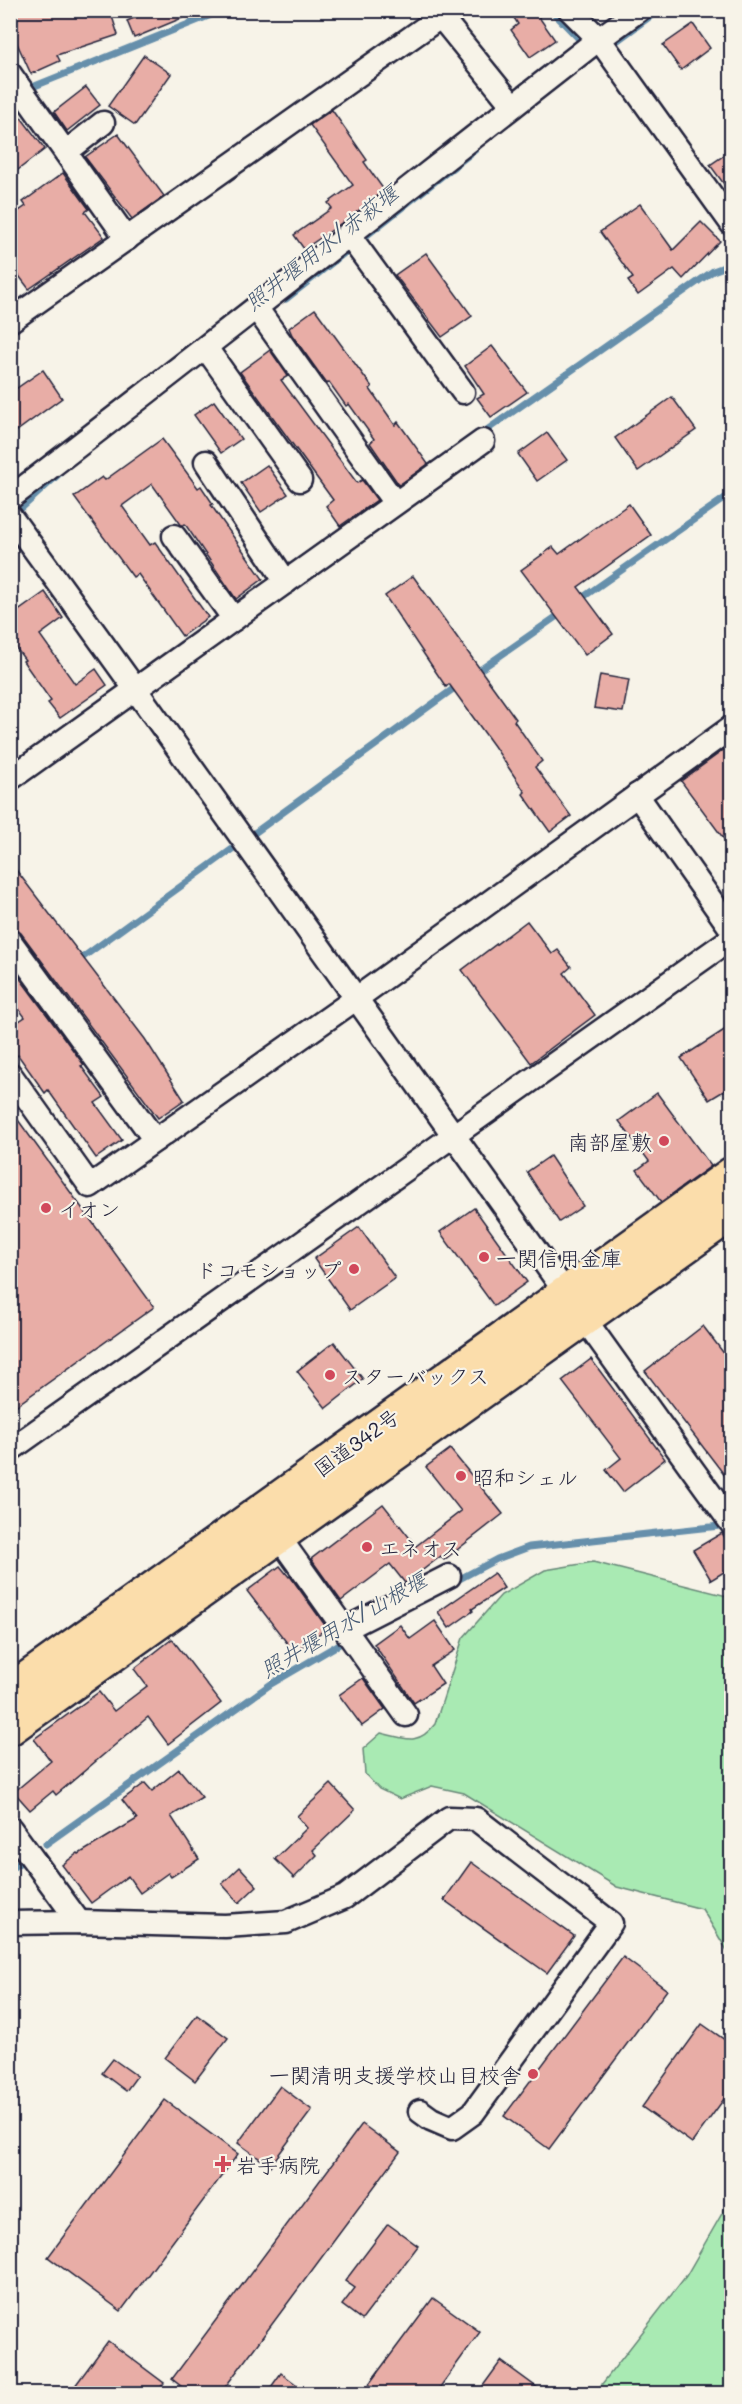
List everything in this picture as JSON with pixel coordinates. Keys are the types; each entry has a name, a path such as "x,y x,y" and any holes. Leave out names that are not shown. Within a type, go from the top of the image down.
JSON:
{"highway":[{"name":"国道342号","path":"10,1728 278,1536 574,1305 732,1174"},
{"name":"国道342号","path":"10,1691 574,1305 732,1213"}],"street":[{"path":"570,10 599,39 732,224"},
{"path":"10,498 257,309 348,234 639,10"},
{"path":"13,313 127,239 445,14 513,106"},
{"path":"10,74 127,239"},
{"path":"66,152 103,123"},
{"path":"348,234 463,392"},
{"path":"257,309 395,503"},
{"path":"206,348 300,480"},
{"path":"10,778 483,441"},
{"path":"206,462 286,582"},
{"path":"10,516 137,689 732,1524"},
{"path":"174,536 234,619"},
{"path":"10,1074 90,1186 357,998 732,727"},
{"path":"637,795 732,930"},
{"path":"10,1450 732,938"},
{"path":"10,941 155,1140"},
{"path":"278,1536 406,1715"},
{"path":"345,1629 449,1576"},
{"path":"10,1923 79,1922 225,1926 286,1922 345,1897 449,1818 476,1819 611,1923 473,2113 452,2128 431,2119 420,2111"},
{"path":"10,1828 79,1922"}],"green space":[{"path":"593,1562 731,1597 731,1957 702,1909 617,1887 464,1793 432,1786 400,1799 379,1789 365,1774 363,1749 381,1733 405,1739 417,1738 423,1736 435,1724 463,1638 501,1595 545,1570"},
{"path":"731,2198 731,2393 595,2393 686,2276"}],"building":[{"path":"10,10 110,10 118,35 57,55 60,61 31,74 10,28"},
{"path":"153,10 199,11 134,38 127,21"},
{"path":"509,10 534,10 555,40 530,57 511,30 518,24"},
{"path":"693,24 710,48 681,70 663,45"},
{"path":"144,55 171,74 135,125 108,106"},
{"path":"86,87 100,105 67,131 54,112"},
{"path":"10,103 45,149 10,176"},
{"path":"332,110 367,160 364,162 384,190 348,219 304,249 294,235 332,208 328,203 353,185 310,125"},
{"path":"118,134 164,196 132,219 85,157"},
{"path":"732,150 732,195 710,165"},
{"path":"63,173 89,209 85,212 104,237 29,289 10,264 10,217 26,206 23,202"},
{"path":"640,204 673,250 701,222 720,241 683,279 674,269 638,295 628,281 633,278 600,232"},
{"path":"426,253 472,316 442,337 395,275"},
{"path":"315,309 372,387 370,389 395,425 398,422 428,464 399,485 370,443 374,439 349,404 346,406 329,382 327,384 292,335 289,328"},
{"path":"492,346 527,392 491,417 477,398 484,394 465,366"},
{"path":"270,350 288,376 281,380 357,483 362,480 377,500 340,526 326,506 333,500 240,372"},
{"path":"43,370 62,398 10,436 10,393"},
{"path":"672,397 696,430 638,471 615,438"},
{"path":"214,401 241,439 221,453 194,415"},
{"path":"547,433 567,460 537,481 518,454"},
{"path":"162,439 198,488 201,486 213,504 211,505 263,579 236,599 185,524 182,526 152,484 122,506 150,545 155,542 208,617 182,636 138,574 133,577 74,497 102,477 105,480"},
{"path":"267,465 288,494 261,512 241,483"},
{"path":"629,504 651,535 578,587 613,634 585,655 521,570 553,547 559,554"},
{"path":"413,576 516,719 514,721 542,761 535,767 571,816 550,832 523,794 525,792 494,746 449,684 446,687 385,596"},
{"path":"45,592 63,618 40,635 75,684 96,669 107,685 60,718 48,703 51,701 10,640 10,617"},
{"path":"600,675 629,680 623,712 594,708"},
{"path":"732,744 732,850 681,781"},
{"path":"10,862 145,1039 184,1100 158,1118 21,933 10,924"},
{"path":"527,921 552,954 558,950 571,967 564,973 595,1015 531,1063 462,970"},
{"path":"10,965 84,1065 81,1066 104,1097 95,1103 122,1140 96,1158 48,1090 45,1093 18,1055 10,1060 10,1027 25,1017 10,997"},
{"path":"732,1025 732,1086 709,1100 681,1058"},
{"name":"南部屋敷","path":"657,1093 711,1166 661,1202 637,1170 649,1161 619,1121"},
{"name":"イオン","path":"10,1109 154,1307 10,1410"},
{"path":"550,1156 583,1206 559,1222 527,1172"},
{"name":"一関信用金庫","path":"474,1208 527,1282 494,1306 440,1232"},
{"name":"ドコモショップ","path":"359,1227 395,1278 350,1310 314,1259"},
{"path":"703,1326 732,1364 732,1485 645,1371"},
{"name":"スターバックス","path":"334,1342 363,1379 326,1408 297,1371"},
{"path":"591,1359 665,1459 623,1492 606,1470 621,1458 562,1381"},
{"path":"450,1449 503,1514 444,1560 441,1556 407,1582 405,1583 390,1564 341,1601 311,1559 383,1504 416,1546 461,1511 426,1467"},
{"path":"722,1533 732,1548 732,1567 711,1580 693,1550"},
{"path":"280,1566 290,1576 327,1628 294,1652 247,1591"},
{"path":"494,1573 504,1588 472,1609 473,1611 449,1628 438,1612"},
{"path":"435,1621 455,1650 431,1666 443,1684 414,1703 374,1644 400,1625 410,1639"},
{"path":"172,1639 221,1703 168,1744 148,1717 56,1795 53,1791 30,1810 14,1792 51,1761 34,1739 99,1692 114,1711 147,1686 134,1669"},
{"path":"363,1678 385,1709 362,1726 339,1695"},
{"path":"179,1769 202,1797 171,1816 199,1859 171,1877 168,1873 140,1893 128,1876 91,1903 62,1865 78,1853 137,1819 122,1800 145,1783 152,1791"},
{"path":"331,1784 355,1810 313,1850 317,1855 294,1878 275,1859 307,1828 297,1816"},
{"path":"471,1862 574,1936 547,1973 444,1900"},
{"path":"240,1867 257,1886 239,1903 222,1884"},
{"path":"623,1957 667,1990 549,2149 504,2116"},
{"path":"197,2015 228,2038 195,2081 165,2058"},
{"path":"702,2024 732,2045 732,2088 692,2143 642,2107"},
{"path":"113,2059 137,2076 126,2091 102,2073"},
{"path":"280,2086 312,2110 270,2166 238,2143"},
{"path":"165,2100 238,2154 121,2311 48,2257"},
{"path":"362,2124 400,2152 220,2394 191,2394 172,2379"},
{"path":"388,2224 418,2246 362,2320 342,2305 355,2288 345,2281"},
{"path":"433,2298 480,2332 435,2394 381,2394 369,2384"},
{"path":"108,2341 164,2383 156,2394 69,2394"},
{"path":"501,2361 546,2394 477,2394"},
{"path":"281,2373 309,2394 266,2394"}],"waterway":[{"path":"10,96 216,13 218,10"},
{"path":"551,10 585,45"},
{"name":"照井堰用水/赤萩堰","path":"610,46 659,10"},
{"name":"照井堰用水/赤萩堰","path":"286,299 475,150"},
{"path":"481,434 713,271 732,264"},
{"name":"照井堰用水/赤萩堰","path":"14,515 59,474"},
{"path":"579,600 732,493"},
{"path":"474,674 563,612"},
{"path":"75,963 460,684"},
{"path":"10,1007 61,972"},
{"name":"照井堰用水/山根堰","path":"452,1583 497,1559 529,1547 729,1525"},
{"name":"照井堰用水/山根堰","path":"46,1844 271,1684 348,1639"},
{"name":"照井堰用水/山根堰","path":"10,1869 18,1864"}],"place":[{"name":"南部屋敷","path":"664,1141"},
{"name":"イオン","path":"46,1208"},
{"name":"一関信用金庫","path":"484,1257"},
{"name":"ドコモショップ","path":"354,1269"},
{"name":"スターバックス","path":"330,1375"},
{"name":"昭和シェル","path":"461,1476"},
{"name":"エネオス","path":"367,1547"},
{"name":"一関清明支援学校山目校舎","path":"533,2074"},
{"name":"岩手病院","path":"223,2164"}]}
